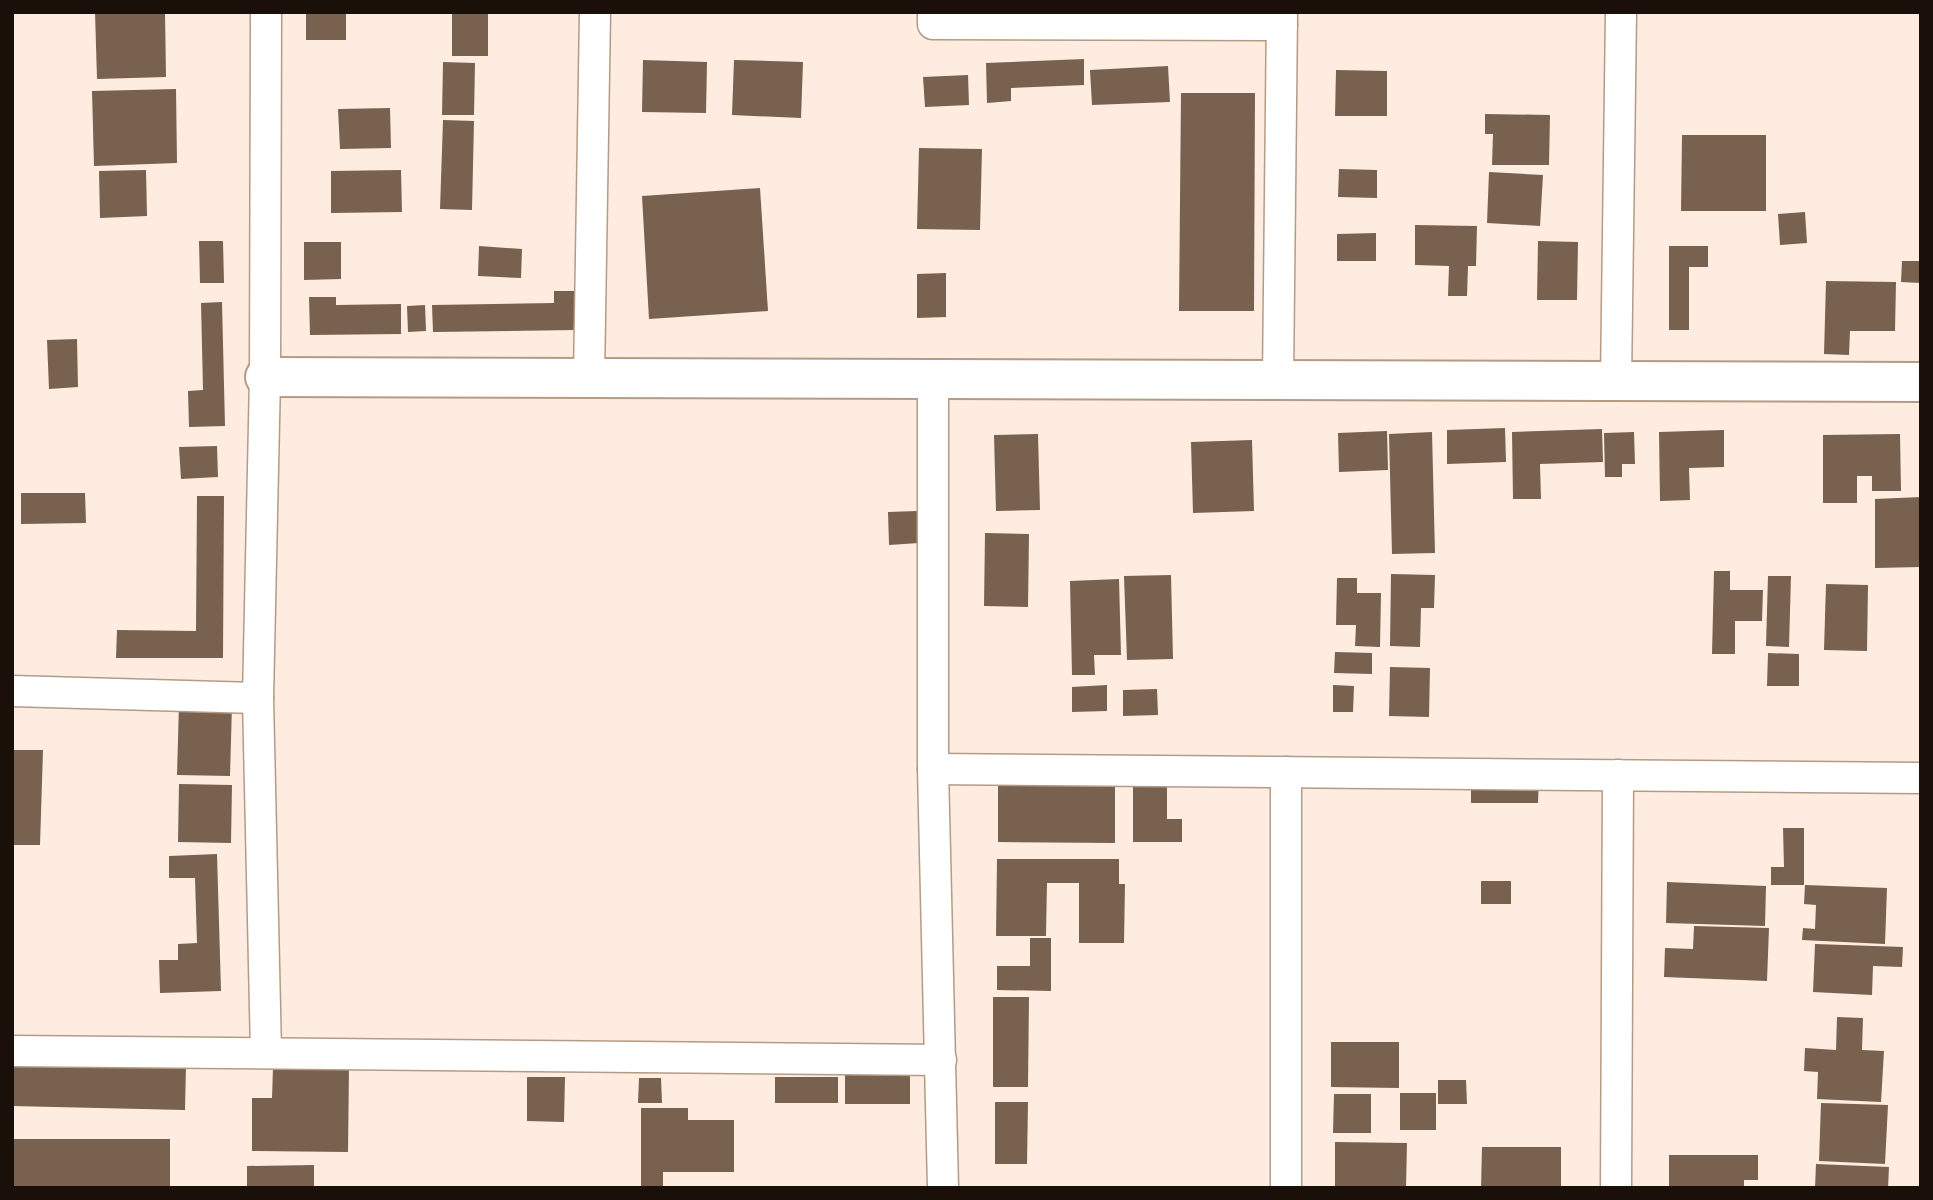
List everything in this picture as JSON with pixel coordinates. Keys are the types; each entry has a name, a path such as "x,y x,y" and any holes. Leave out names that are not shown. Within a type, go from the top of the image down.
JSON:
{"street":[{"path":"265,1053 258,698 265,377 266,12"},
{"path":"589,378 595,12"},
{"path":"933,12 933,24 1282,18 1278,380"},
{"path":"1616,381 1621,12"},
{"path":"265,377 1921,382"},
{"path":"933,379 933,769 943,1188"},
{"path":"12,691 258,698"},
{"path":"933,769 1921,778"},
{"path":"1286,772 1286,1188"},
{"path":"1616,1188 1618,775"},
{"path":"12,1051 941,1060"}],"building":[{"path":"95,12 165,12 166,77 97,79"},
{"path":"306,12 346,12 346,40 306,40"},
{"path":"452,12 488,12 488,56 452,56"},
{"path":"1084,59 1084,85 1011,88 1011,101 987,103 986,63"},
{"path":"643,60 707,62 706,113 642,112"},
{"path":"734,60 803,62 801,118 732,115"},
{"path":"443,62 475,63 474,115 442,115"},
{"path":"1168,66 1170,102 1092,105 1090,70"},
{"path":"1336,70 1387,71 1387,116 1335,116"},
{"path":"968,75 969,105 925,107 923,77"},
{"path":"176,89 177,163 94,166 92,91"},
{"path":"1181,93 1255,93 1254,311 1179,311"},
{"path":"390,108 391,148 340,149 338,109"},
{"path":"1485,114 1550,115 1549,165 1492,165 1493,134 1485,134"},
{"path":"443,120 474,121 472,210 440,209"},
{"path":"1682,135 1766,135 1766,211 1681,211"},
{"path":"919,148 982,149 980,230 917,229"},
{"path":"1339,169 1377,170 1377,198 1338,197"},
{"path":"146,170 147,216 100,218 99,171"},
{"path":"401,170 402,212 331,213 331,171"},
{"path":"1489,172 1543,175 1540,226 1487,223"},
{"path":"760,188 768,311 649,319 642,196"},
{"path":"1805,212 1807,243 1780,245 1778,214"},
{"path":"1415,225 1477,226 1476,266 1468,266 1467,296 1448,296 1449,266 1415,265"},
{"path":"1376,233 1376,261 1337,261 1337,234"},
{"path":"199,241 223,241 224,283 200,283"},
{"path":"1538,241 1578,242 1577,300 1537,300"},
{"path":"304,242 341,242 341,279 304,280"},
{"path":"479,246 522,249 521,278 478,276"},
{"path":"1669,246 1708,246 1708,267 1689,267 1689,330 1669,330"},
{"path":"1902,261 1921,261 1921,283 1901,282"},
{"path":"946,273 946,317 917,318 917,274"},
{"path":"1826,281 1896,282 1895,331 1850,331 1849,355 1824,354"},
{"path":"554,291 576,291 576,330 433,332 432,305 554,303"},
{"path":"309,297 336,297 336,305 401,304 401,334 310,335"},
{"path":"222,302 225,426 189,427 188,391 203,390 201,303"},
{"path":"425,305 426,331 408,332 407,306"},
{"path":"77,339 78,387 49,389 47,340"},
{"path":"1505,428 1506,462 1447,464 1447,430"},
{"path":"1602,429 1603,462 1540,464 1541,499 1513,499 1512,432"},
{"path":"1724,430 1724,467 1689,468 1690,500 1660,501 1659,432"},
{"path":"1387,431 1388,470 1339,472 1338,433"},
{"path":"1432,432 1435,553 1392,554 1389,434"},
{"path":"1634,432 1635,464 1622,464 1622,477 1605,477 1604,433"},
{"path":"1038,434 1040,510 996,511 994,435"},
{"path":"1900,434 1901,491 1872,491 1872,476 1857,476 1857,503 1823,503 1823,435"},
{"path":"1252,440 1254,511 1193,513 1191,442"},
{"path":"217,446 218,477 181,479 179,447"},
{"path":"21,493 85,493 86,523 21,524"},
{"path":"197,496 224,496 223,658 116,658 117,630 196,631"},
{"path":"1921,497 1921,567 1875,568 1875,499"},
{"path":"917,511 919,543 889,545 888,512"},
{"path":"985,533 1029,534 1028,607 984,606"},
{"path":"1714,571 1730,571 1730,590 1763,590 1762,621 1735,621 1735,654 1712,654"},
{"path":"1391,574 1435,575 1434,608 1421,608 1420,647 1390,646"},
{"path":"1171,575 1173,659 1127,660 1124,576"},
{"path":"1768,576 1791,576 1789,647 1766,646"},
{"path":"1337,578 1357,578 1357,593 1381,593 1380,647 1355,646 1356,625 1336,625"},
{"path":"1119,579 1121,655 1094,655 1095,675 1072,675 1070,581"},
{"path":"1826,584 1868,585 1867,651 1824,650"},
{"path":"1335,652 1372,653 1372,674 1334,673"},
{"path":"1768,653 1799,654 1799,686 1767,686"},
{"path":"1390,667 1430,668 1429,717 1389,716"},
{"path":"1107,685 1107,711 1072,712 1072,687"},
{"path":"1333,685 1354,686 1353,712 1333,712"},
{"path":"1157,689 1158,715 1123,716 1123,690"},
{"path":"179,704 232,705 230,776 177,775"},
{"path":"12,750 43,750 40,845 12,845"},
{"path":"998,773 1115,773 1115,843 998,842"},
{"path":"1133,778 1167,778 1167,819 1182,819 1182,842 1133,842"},
{"path":"1471,778 1539,778 1538,803 1471,803"},
{"path":"179,784 232,785 231,843 178,842"},
{"path":"1783,828 1804,828 1804,885 1771,885 1771,867 1784,867"},
{"path":"217,854 221,991 160,993 159,960 178,960 178,944 197,943 195,878 169,878 169,856"},
{"path":"997,859 1119,859 1119,884 1125,884 1124,943 1079,943 1079,883 1047,883 1046,936 996,936"},
{"path":"1481,881 1511,881 1511,904 1481,904"},
{"path":"1667,882 1766,886 1765,926 1666,923"},
{"path":"1805,885 1887,888 1885,944 1802,940 1803,928 1815,929 1816,905 1804,904"},
{"path":"1694,926 1769,928 1767,981 1664,977 1665,948 1693,949"},
{"path":"1030,938 1051,938 1051,991 997,990 997,966 1030,966"},
{"path":"1815,944 1903,947 1902,967 1873,966 1872,995 1813,992"},
{"path":"993,997 1029,997 1028,1087 993,1087"},
{"path":"1837,1017 1863,1018 1862,1050 1884,1051 1881,1102 1817,1099 1818,1072 1804,1071 1805,1048 1836,1050"},
{"path":"1331,1042 1399,1042 1399,1088 1331,1087"},
{"path":"12,1062 186,1065 185,1110 12,1106"},
{"path":"273,1067 349,1067 348,1152 252,1151 252,1098 272,1098"},
{"path":"845,1073 910,1073 910,1104 845,1104"},
{"path":"527,1077 565,1077 564,1122 527,1121"},
{"path":"775,1077 838,1077 838,1103 775,1103"},
{"path":"639,1078 661,1078 662,1103 638,1103"},
{"path":"1438,1080 1466,1080 1467,1104 1438,1104"},
{"path":"1400,1093 1436,1093 1436,1130 1400,1130"},
{"path":"1334,1094 1371,1094 1371,1133 1333,1133"},
{"path":"995,1102 1028,1102 1027,1164 995,1164"},
{"path":"1821,1103 1888,1105 1885,1164 1819,1161"},
{"path":"641,1108 688,1108 688,1120 734,1120 734,1172 663,1172 663,1188 641,1188"},
{"path":"12,1139 170,1139 170,1188 12,1188"},
{"path":"1335,1142 1407,1143 1406,1188 1335,1188"},
{"path":"1482,1147 1561,1147 1561,1188 1481,1188"},
{"path":"1669,1155 1758,1155 1758,1180 1744,1180 1744,1188 1669,1188"},
{"path":"1816,1164 1889,1167 1888,1188 1815,1188"},
{"path":"314,1165 314,1188 247,1188 247,1166"}]}
